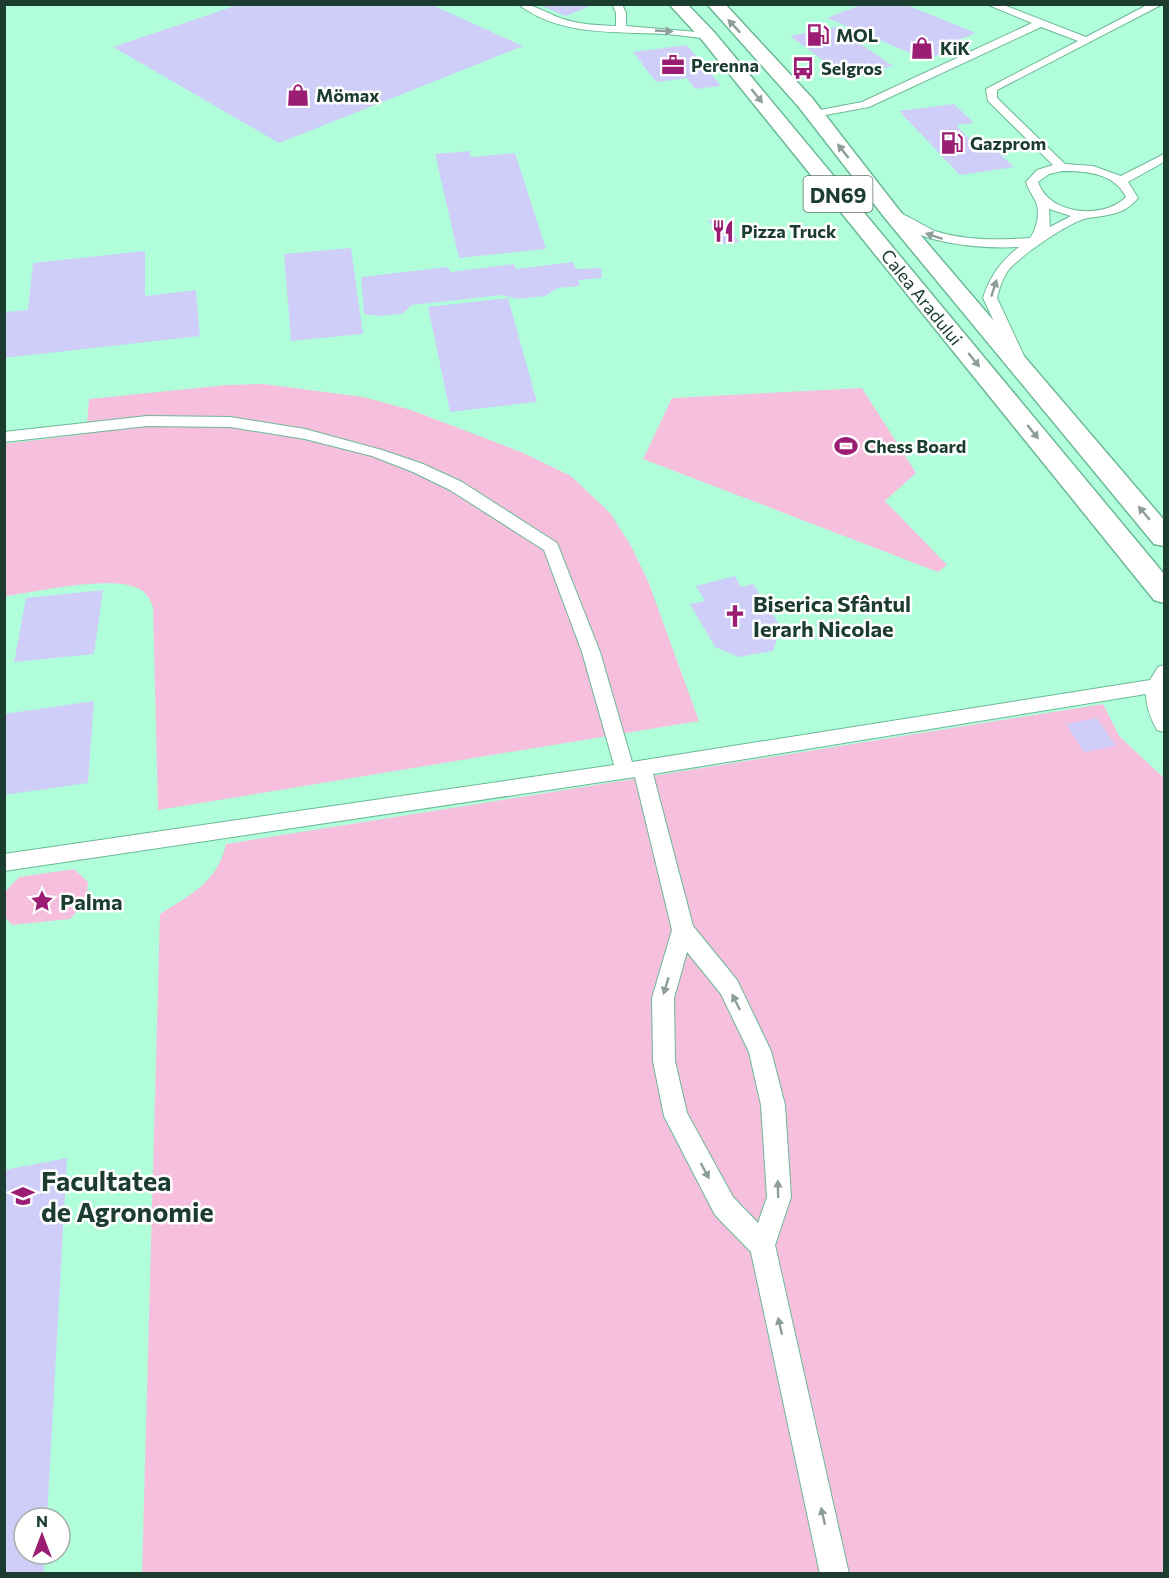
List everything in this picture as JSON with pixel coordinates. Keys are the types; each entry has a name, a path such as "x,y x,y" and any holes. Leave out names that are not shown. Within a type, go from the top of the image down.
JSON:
{"main road":[{"name":"Calea Aradului","path":"677,4 708,36 1164,593"},
{"name":"Calea Aradului","path":"715,4 815,114 892,214 1164,537"}],"lane":[{"path":"523,4 558,21 581,27 708,36"},
{"path":"617,4 621,14 621,29"},
{"path":"991,4 1086,40"},
{"path":"1062,167 992,99 991,89 1158,4"},
{"path":"815,114 865,105 1041,23"},
{"path":"1121,181 1164,157"},
{"path":"1062,167 1094,170 1121,181 1130,189 1132,198 1128,205 1110,213 1085,214 1069,212 1042,201 1036,194 1032,182 1035,177 1046,170 1062,167"},
{"path":"1034,242 1044,228 1042,201"},
{"path":"892,214 918,230 945,239 977,244 1034,242"},
{"path":"1030,379 1006,335 990,298 996,280 1007,264 1034,242 1085,214"},
{"path":"4,437 147,421 230,422 305,434 377,453 418,468 456,486 551,547 634,770 684,930 729,987 760,1051 773,1105 779,1197 762,1245"},
{"path":"4,863 634,770 1160,679 1157,707 1164,725"},
{"path":"684,930 663,998 664,1061 676,1116 724,1206 762,1245 836,1574"}],"shaded area":[{"path":"263,384 363,397 411,410 521,452 571,476 610,513 630,544 648,581 699,721 158,810 152,604 140,589 112,583 74,585 5,596 4,444 86,434 89,399 227,385"},
{"path":"862,388 916,473 885,501 947,565 938,572 643,459 672,398"},
{"path":"1103,704 1119,736 1164,778 1164,1573 142,1574 160,914 192,894 210,878 217,868 226,844"},
{"path":"74,869 88,882 86,902 70,919 12,925 5,917 5,892 19,877"}],"building":[{"name":"Mömax","path":"240,4 430,4 523,46 279,143 113,47"},
{"path":"538,4 583,4 588,7 565,16"},
{"path":"863,4 904,4 976,33 944,46 951,49 927,60 827,18"},
{"path":"836,27 893,66 846,77 790,36"},
{"name":"Perenna","path":"687,45 721,86 695,89 687,78 656,82 633,52"},
{"name":"Gazprom","path":"954,104 974,123 956,125 981,151 995,149 1014,167 960,175 899,111"},
{"path":"469,151 471,157 515,153 546,249 459,258 435,154"},
{"name":"Pizza Truck","path":"723,218 739,242 724,244 708,220"},
{"path":"351,248 363,334 291,341 284,254"},
{"path":"145,251 145,296 196,290 200,336 4,358 4,312 28,310 33,263"},
{"path":"573,262 576,269 601,268 602,278 578,280 580,286 558,288 545,296 517,299 502,295 412,305 402,314 380,316 364,314 361,277 448,267 450,272 514,264 516,269"},
{"path":"508,298 537,402 450,412 428,307"},
{"name":"Biserica Sfântul Ierarh Nicolae","path":"735,576 741,587 753,584 781,627 773,651 739,657 715,647 690,604 705,601 696,586"},
{"path":"103,590 94,654 14,662 26,598"},
{"path":"94,701 88,783 4,795 4,714"},
{"path":"1097,718 1116,746 1084,752 1066,724"},
{"path":"67,1158 48,1506 12,1506 12,1566 44,1566 44,1574 4,1574 4,1170"}],"place":[{"name":"MOL","path":"818,35"},
{"name":"KiK","path":"922,48"},
{"name":"Perenna","path":"673,65"},
{"name":"Selgros","path":"803,68"},
{"name":"Mömax","path":"298,95"},
{"name":"Gazprom","path":"952,143"},
{"name":"Pizza Truck","path":"723,231"},
{"name":"Chess Board","path":"846,446"},
{"name":"Biserica Sfântul Ierarh Nicolae","path":"735,616"},
{"name":"Palma","path":"42,901"},
{"name":"Facultatea de Agronomie","path":"23,1196"}]}
